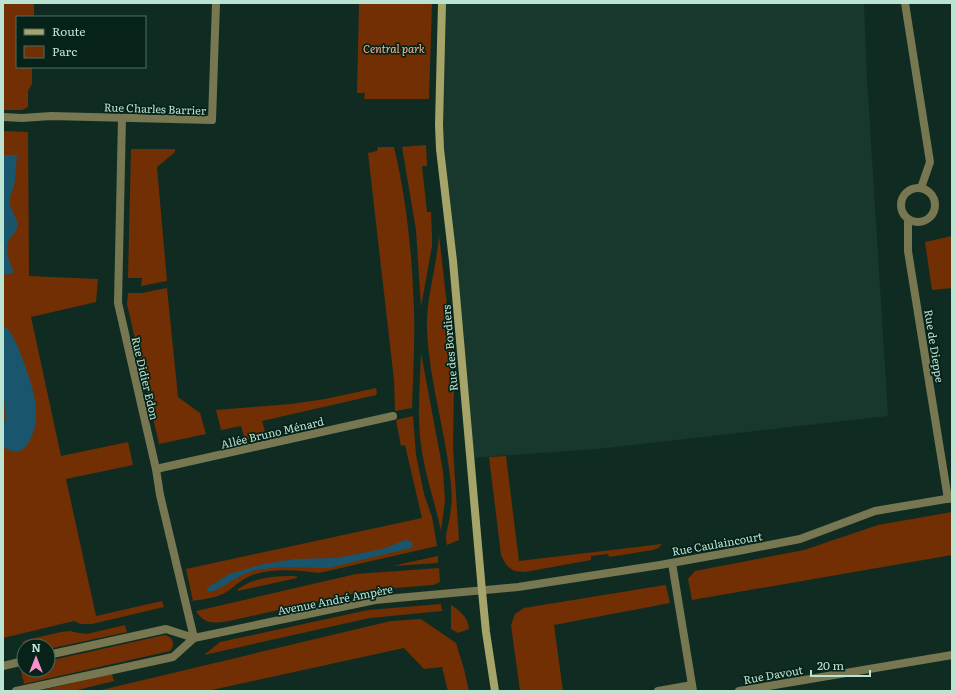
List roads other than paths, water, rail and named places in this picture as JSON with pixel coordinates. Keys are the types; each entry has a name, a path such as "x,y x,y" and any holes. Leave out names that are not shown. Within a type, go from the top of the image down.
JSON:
{"street":[{"name":"Rue Charles Barrier","path":"3,117 22,118 51,116 212,120 216,3"},
{"name":"Rue des Bordiers","path":"442,3 439,124 440,149 453,261 469,458 486,632 495,691"},
{"path":"906,3 930,162 921,188 930,193 935,202 932,217 923,222 912,222 908,219"},
{"name":"Rue Didier Edon","path":"122,118 118,304 156,469 160,495 194,638"},
{"name":"Rue de Dieppe","path":"921,188 910,190 905,194 902,199 901,210 908,219 908,251 950,499"},
{"name":"Allée Bruno Ménard","path":"156,469 393,416"},
{"name":"Rue Caulaincourt","path":"482,591 518,587 672,563 800,540 875,511 950,499"},
{"path":"658,691 693,688 672,563"},
{"name":"Avenue André Ampère","path":"56,654 166,629 194,638 375,600 482,591"},
{"path":"16,691 173,657 194,638"},
{"name":"Rue Davout","path":"739,691 952,655"},
{"path":"3,666 16,663"}],"water":[{"path":"3,155 17,155 15,182 10,201 16,218 17,227 16,231 9,240 7,248 8,257 14,273 3,275"},
{"path":"3,327 6,327 15,341 32,386 36,406 35,426 32,436 25,448 19,451 9,450 3,447 3,426 5,418 3,393"},
{"path":"405,540 411,541 413,546 411,548 328,568 280,567 256,570 244,574 214,591 207,590 207,588 229,574 264,564 295,559 336,558 383,549"}],"park label":[{"name":"Central park","path":"394,48"}]}
